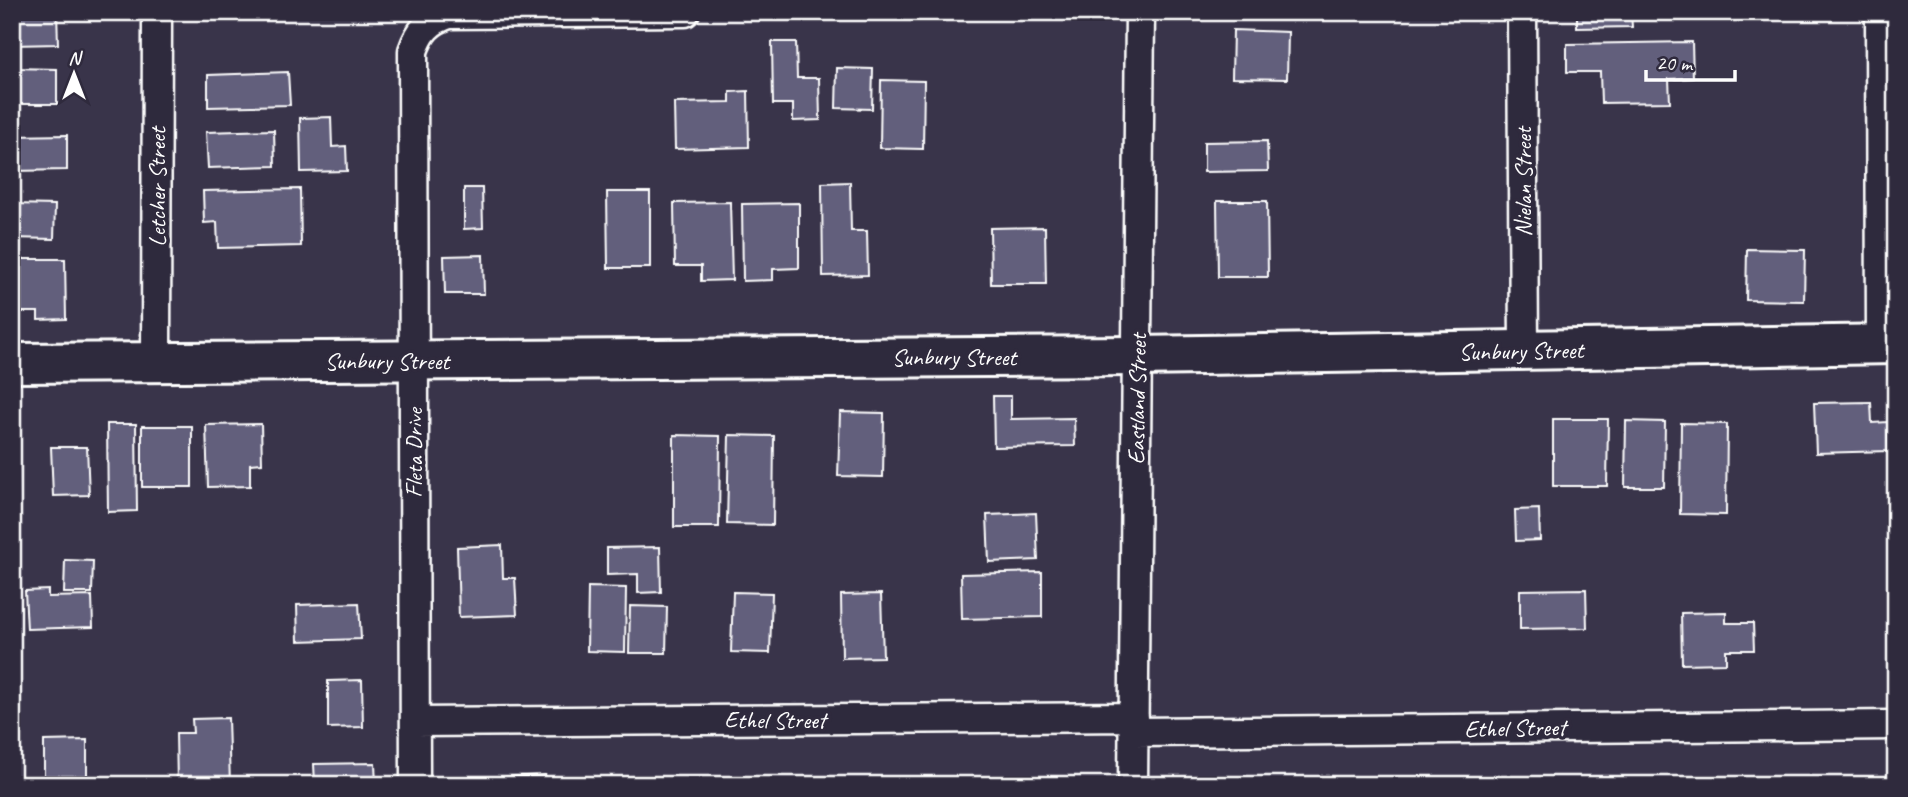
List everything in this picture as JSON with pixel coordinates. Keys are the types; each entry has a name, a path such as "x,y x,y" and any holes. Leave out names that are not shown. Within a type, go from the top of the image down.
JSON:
{"street":[{"name":"Letcher Street","path":"156,361 157,12"},
{"name":"Fleta Drive","path":"415,785 413,51 418,38 433,20 449,14 685,12"},
{"name":"Eastland Street","path":"1133,785 1140,12"},
{"name":"Nielan Street","path":"1522,12 1524,351"},
{"path":"1880,12 1888,344"},
{"name":"Sunbury Street","path":"12,363 1138,356 1888,344"},
{"name":"Ethel Street","path":"415,722 1896,725"}],"building":[{"path":"12,12 57,12 58,44 12,45"},
{"path":"1222,12 1260,12 1260,16 1222,17"},
{"path":"1577,12 1631,12 1632,27 1577,28"},
{"path":"1233,30 1288,32 1287,79 1232,78"},
{"path":"772,42 796,42 797,78 819,78 820,120 793,121 793,104 773,104"},
{"path":"1692,42 1693,78 1669,79 1670,102 1601,103 1600,72 1567,72 1567,44"},
{"path":"12,68 57,69 57,104 12,104"},
{"path":"837,68 873,69 872,109 836,108"},
{"path":"288,72 290,105 208,107 208,75"},
{"path":"881,80 924,81 923,149 880,148"},
{"path":"748,91 749,147 675,149 674,103 730,102 730,92"},
{"path":"331,117 332,147 346,146 347,171 301,172 300,118"},
{"path":"274,130 275,166 208,168 206,132"},
{"path":"67,135 67,170 12,171 12,136"},
{"path":"1267,141 1268,171 1204,172 1204,142"},
{"path":"850,182 851,231 867,231 868,275 823,276 822,183"},
{"path":"464,188 482,188 483,228 464,229"},
{"path":"300,189 301,246 218,248 217,222 204,223 203,191"},
{"path":"607,192 650,192 650,268 608,268"},
{"path":"1217,201 1267,201 1268,277 1218,277"},
{"path":"730,202 732,280 701,281 701,266 675,266 674,203"},
{"path":"799,203 799,268 773,269 773,280 743,281 742,204"},
{"path":"12,204 55,205 54,239 12,238"},
{"path":"1045,227 1046,284 991,284 990,228"},
{"path":"1747,249 1805,250 1804,301 1746,300"},
{"path":"483,255 484,294 445,294 444,256"},
{"path":"12,259 65,259 66,319 38,320 38,312 12,312"},
{"path":"993,396 1011,396 1011,419 1074,418 1075,446 994,447"},
{"path":"1871,402 1872,423 1888,422 1889,451 1816,453 1814,403"},
{"path":"840,412 884,413 883,477 838,476"},
{"path":"1553,419 1608,419 1607,486 1553,486"},
{"path":"1626,421 1665,422 1664,487 1625,487"},
{"path":"1681,423 1727,424 1726,515 1680,514"},
{"path":"107,424 136,424 137,511 108,512"},
{"path":"261,424 262,463 250,464 250,486 208,487 206,425"},
{"path":"142,426 192,426 192,487 142,487"},
{"path":"674,435 720,436 719,527 674,527"},
{"path":"729,435 774,436 773,525 727,524"},
{"path":"51,447 87,447 89,495 53,496"},
{"path":"12,451 18,451 17,502 12,502"},
{"path":"1539,509 1540,540 1516,541 1515,510"},
{"path":"1036,513 1038,560 989,562 987,515"},
{"path":"502,545 503,578 515,578 517,615 459,617 457,547"},
{"path":"660,547 661,592 638,593 638,574 607,575 607,548"},
{"path":"65,560 93,561 92,593 64,593"},
{"path":"1042,572 1042,617 962,619 961,574"},
{"path":"588,587 626,588 625,652 587,651"},
{"path":"1586,589 1587,628 1520,629 1520,590"},
{"path":"48,590 48,597 92,596 93,627 27,629 25,591"},
{"path":"733,592 772,593 770,653 731,652"},
{"path":"881,594 883,657 842,658 841,595"},
{"path":"359,603 361,639 298,641 297,605"},
{"path":"630,606 667,607 666,653 629,653"},
{"path":"1726,612 1726,623 1753,623 1754,650 1726,650 1726,663 1682,664 1681,613"},
{"path":"362,680 363,727 328,728 328,681"},
{"path":"228,718 230,785 177,785 176,733 193,733 192,719"},
{"path":"87,740 87,785 44,785 44,741"},
{"path":"375,763 376,785 302,785 315,783 314,764"},
{"path":"545,775 545,785 506,785 506,777"},
{"path":"613,781 660,781 660,785 613,785"}]}
